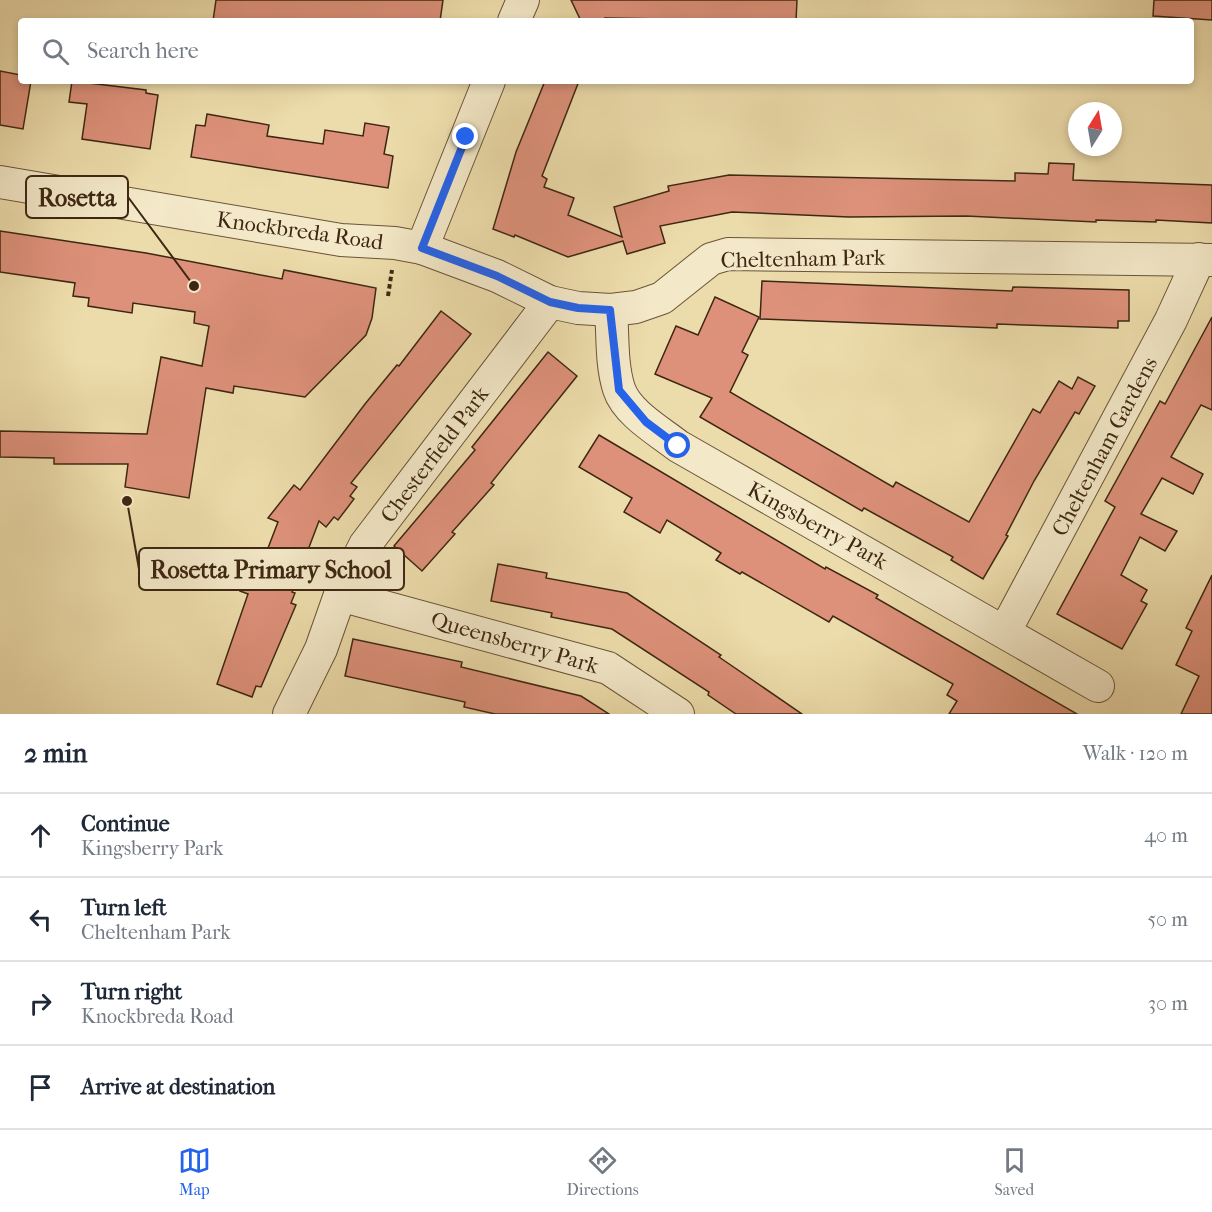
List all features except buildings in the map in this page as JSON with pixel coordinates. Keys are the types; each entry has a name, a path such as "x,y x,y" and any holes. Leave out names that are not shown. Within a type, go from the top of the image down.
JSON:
{"street":[{"path":"515,18 523,0"},
{"path":"422,248 488,84"},
{"name":"Knockbreda Road","path":"0,182 341,240 395,243 422,248"},
{"name":"Cheltenham Park","path":"422,248 497,276 550,302 578,308 610,310 636,307 662,298 711,259 728,254 1206,260"},
{"name":"Cheltenham Gardens","path":"1005,631 1171,320 1206,260"},
{"name":"Chesterfield Park","path":"289,714 321,649 340,595 365,545 550,302"},
{"name":"Kingsberry Park","path":"610,310 619,390 646,422 678,446 1098,686"},
{"name":"Queensberry Park","path":"340,595 608,668 678,714"}],"place":[{"name":"Rosetta","path":"194,286"},
{"name":"Rosetta Primary School","path":"127,501"}],"route":[{"path":"466,137 422,248 497,276 550,302 578,308 610,310 619,390 646,422 678,446"}]}
